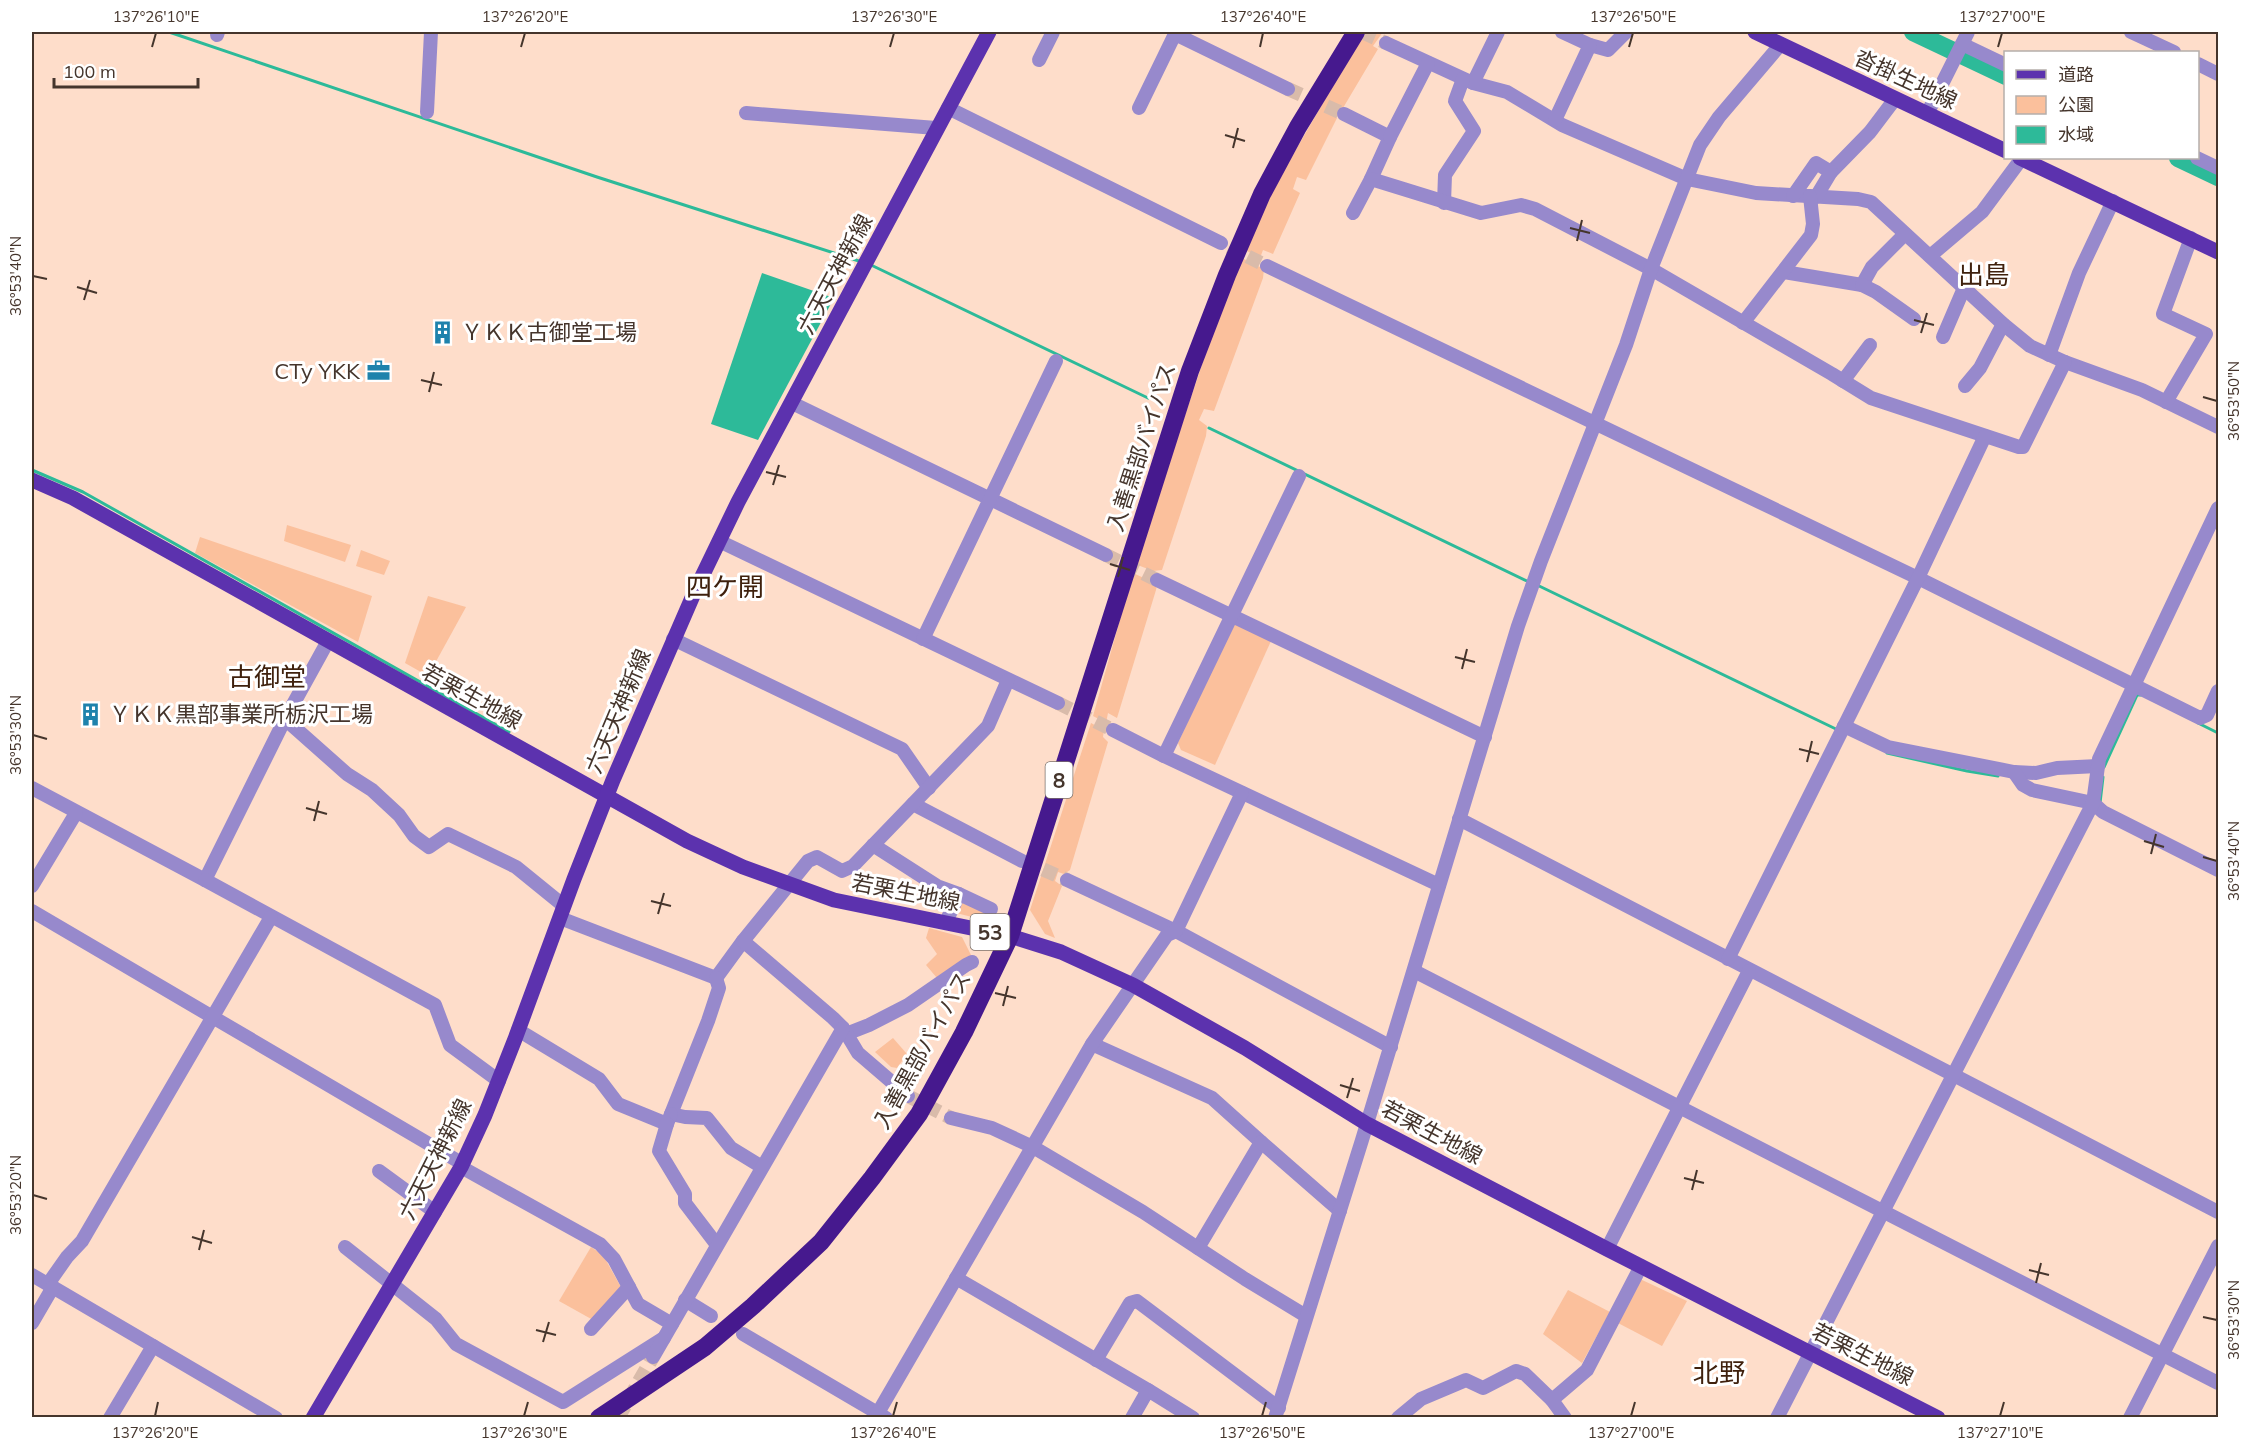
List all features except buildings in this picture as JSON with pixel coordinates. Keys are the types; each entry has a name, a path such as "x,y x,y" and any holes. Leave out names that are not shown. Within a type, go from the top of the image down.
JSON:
{"highway":[{"name":"入善黒部バイパス","path":"599,1418 705,1347 753,1306 821,1242 919,1114 964,1032 1010,936 1190,371 1227,274 1262,194 1298,127 1356,32"}],"main road":[{"name":"六天天神新線","path":"313,1418 462,1165 499,1081 607,796 673,639 719,541 936,128 989,32"},
{"name":"沓掛生地線","path":"1755,32 2004,150"},
{"path":"2023,159 2218,252"},
{"name":"若栗生地線","path":"32,480 73,498 687,841 743,867 834,900 1010,936 1061,952 1133,985 1245,1047 1367,1124 1938,1418"}],"street":[{"path":"427,111 431,32"},
{"path":"1039,60 1053,32"},
{"path":"1444,203 1445,175 1474,131 1455,101 1498,32"},
{"path":"1562,32 1590,45 1608,50 1626,32"},
{"path":"2131,32 2172,51"},
{"path":"1139,108 1173,33 1288,89"},
{"path":"1927,114 1964,40 2004,64"},
{"path":"1386,43 1468,81 1507,92 1555,120 1687,179 1756,193 1858,199 1871,202 2003,324 2030,346 2065,362 2142,390 2218,428"},
{"path":"1096,1360 1130,1303 1137,1301 1277,1413 1391,1047 1518,626 1594,422 1626,345 1651,269 1700,146 1719,117 1781,44"},
{"path":"1555,120 1590,45"},
{"path":"1353,213 1428,63"},
{"path":"2199,64 2218,74"},
{"path":"1743,323 1811,235 1813,197 1831,172 1870,132 1895,99"},
{"path":"948,108 1221,243"},
{"path":"746,112 936,128"},
{"path":"1344,114 1390,137"},
{"path":"1929,256 1982,212 2020,159"},
{"path":"2199,159 2218,168"},
{"path":"1793,196 1816,163 1831,172"},
{"path":"1371,179 1481,213 1521,205 1535,209 1651,269 1871,398 2023,447 2065,362"},
{"path":"2049,355 2079,273 2113,201"},
{"path":"1862,285 1872,267 1905,234"},
{"path":"2166,402 2206,334 2163,314 2191,238"},
{"path":"1267,266 1918,578 2200,718 2207,715 2218,691"},
{"path":"1784,272 1862,285 1876,292 1914,319"},
{"path":"1943,337 1964,288"},
{"path":"1965,386 1980,368 2003,324"},
{"path":"1843,381 1870,345"},
{"path":"923,639 1056,361"},
{"path":"792,404 1106,555"},
{"path":"1728,959 1918,578 1985,436"},
{"path":"1164,756 1299,476"},
{"path":"1778,1418 2093,803 2099,759 2218,508"},
{"path":"719,541 1058,703"},
{"path":"1157,580 1485,737"},
{"path":"673,639 902,749 929,788"},
{"path":"205,880 285,719 328,641"},
{"path":"716,978 742,941 808,861 817,857 842,871 853,866 914,804 988,726 1008,680"},
{"path":"285,719 347,774 372,790 399,815 414,836 429,847 448,834 516,867 562,912 716,978"},
{"path":"1844,726 1888,747 2014,772 2098,766"},
{"path":"1113,730 1439,885"},
{"path":"2014,772 2023,785 2032,790 2093,803 2103,812 2218,870"},
{"path":"32,788 435,1005 450,1045 499,1081"},
{"path":"743,1334 879,1416 1092,1044 1167,934 1176,931 1242,793"},
{"path":"914,804 1022,861"},
{"path":"32,886 76,813"},
{"path":"1459,819 2218,1212"},
{"path":"873,845 937,886 991,909"},
{"path":"1067,880 1176,931 1391,1047"},
{"path":"946,922 959,894"},
{"path":"32,911 600,1244 614,1259 638,1304 672,1324"},
{"path":"32,1323 67,1257 82,1242 271,917"},
{"path":"742,941 845,1031 858,1053 908,1096"},
{"path":"653,1357 762,1167 845,1031 890,1015 972,962"},
{"path":"1414,970 2218,1383"},
{"path":"1607,1249 1749,971"},
{"path":"716,978 719,988 659,1151 685,1194 685,1203 717,1245"},
{"path":"518,1030 599,1079 618,1104 669,1119 707,1118 731,1148 762,1167"},
{"path":"1092,1044 1212,1098 1340,1211"},
{"path":"951,1118 992,1128 1034,1147 1143,1212 1306,1316"},
{"path":"1198,1248 1261,1142"},
{"path":"379,1171 435,1212"},
{"path":"345,1246 436,1319 456,1344 563,1402 664,1338"},
{"path":"2130,1418 2218,1246"},
{"path":"1552,1401 1587,1370 1641,1266"},
{"path":"32,1275 276,1418"},
{"path":"956,1278 1193,1418"},
{"path":"591,1329 629,1287"},
{"path":"686,1300 711,1316"},
{"path":"110,1418 153,1346"},
{"path":"1398,1418 1421,1399 1466,1380 1483,1388 1516,1371 1525,1374 1552,1401 1565,1418"},
{"path":"1132,1418 1148,1390"}],"green space":[{"path":"1364,32 1383,32 1373,46 1378,49 1343,108 1337,106 1333,114 1337,118 1306,180 1297,177 1293,189 1300,193 1273,254 1263,250 1260,258 1245,250 1275,186"},
{"path":"1242,258 1264,269 1263,278 1214,411 1204,409 1199,420 1207,426 1206,436 1162,570 1153,571 1135,564 1214,329"},
{"path":"287,525 351,545 345,562 284,541"},
{"path":"200,537 372,596 358,642 195,553"},
{"path":"361,550 390,561 384,575 356,566"},
{"path":"1133,573 1157,584 1156,590 1117,718 1108,713 1106,723 1093,716"},
{"path":"428,596 466,607 428,676 405,663"},
{"path":"1233,622 1271,641 1215,765 1181,750 1178,743"},
{"path":"1091,723 1104,730 1103,737 1108,742 1070,870 1064,874 1058,872 1055,881 1062,886 1048,921 1055,938 1045,934 1030,910"},
{"path":"962,900 989,911 980,919 956,913"},
{"path":"929,928 962,937 973,959 937,978 926,965 937,954 926,938"},
{"path":"893,1038 907,1054 897,1068 891,1067 875,1052"},
{"path":"591,1247 603,1255 622,1289 593,1320 559,1301"},
{"path":"1640,1279 1687,1301 1662,1346 1618,1323"},
{"path":"1568,1290 1610,1312 1582,1363 1543,1334"}],"water":[{"path":"762,273 834,298 758,440 711,424"}],"waterway":[{"path":"169,32 597,177 862,262"},
{"path":"1913,32 2004,75"},
{"path":"2180,159 2218,177"},
{"path":"871,265 1148,398"},
{"path":"1209,428 1529,582"},
{"path":"32,470 83,492 509,732"},
{"path":"1535,584 1838,730"},
{"path":"2104,767 2137,695 2141,695"},
{"path":"2198,723 2218,733"},
{"path":"1887,753 1998,776"},
{"path":"2100,803 2103,777"}],"tunnel":[{"path":"1362,32 1386,43"},
{"path":"1288,89 1344,114"},
{"path":"1229,247 1267,266"},
{"path":"1106,555 1157,580"},
{"path":"1058,703 1113,730"},
{"path":"1024,861 1067,880"},
{"path":"908,1096 951,1118"},
{"path":"618,1418 653,1357"}],"place":[{"name":"ＹＫＫ古御堂工場","path":"443,332"},
{"name":"CTy YKK","path":"378,371"},
{"name":"ＹＫＫ黒部事業所栃沢工場","path":"91,714"}],"district":[{"name":"出島","path":"1984,274"},
{"name":"四ケ開","path":"725,586"},
{"name":"古御堂","path":"267,676"},
{"name":"北野","path":"1719,1372"}]}
